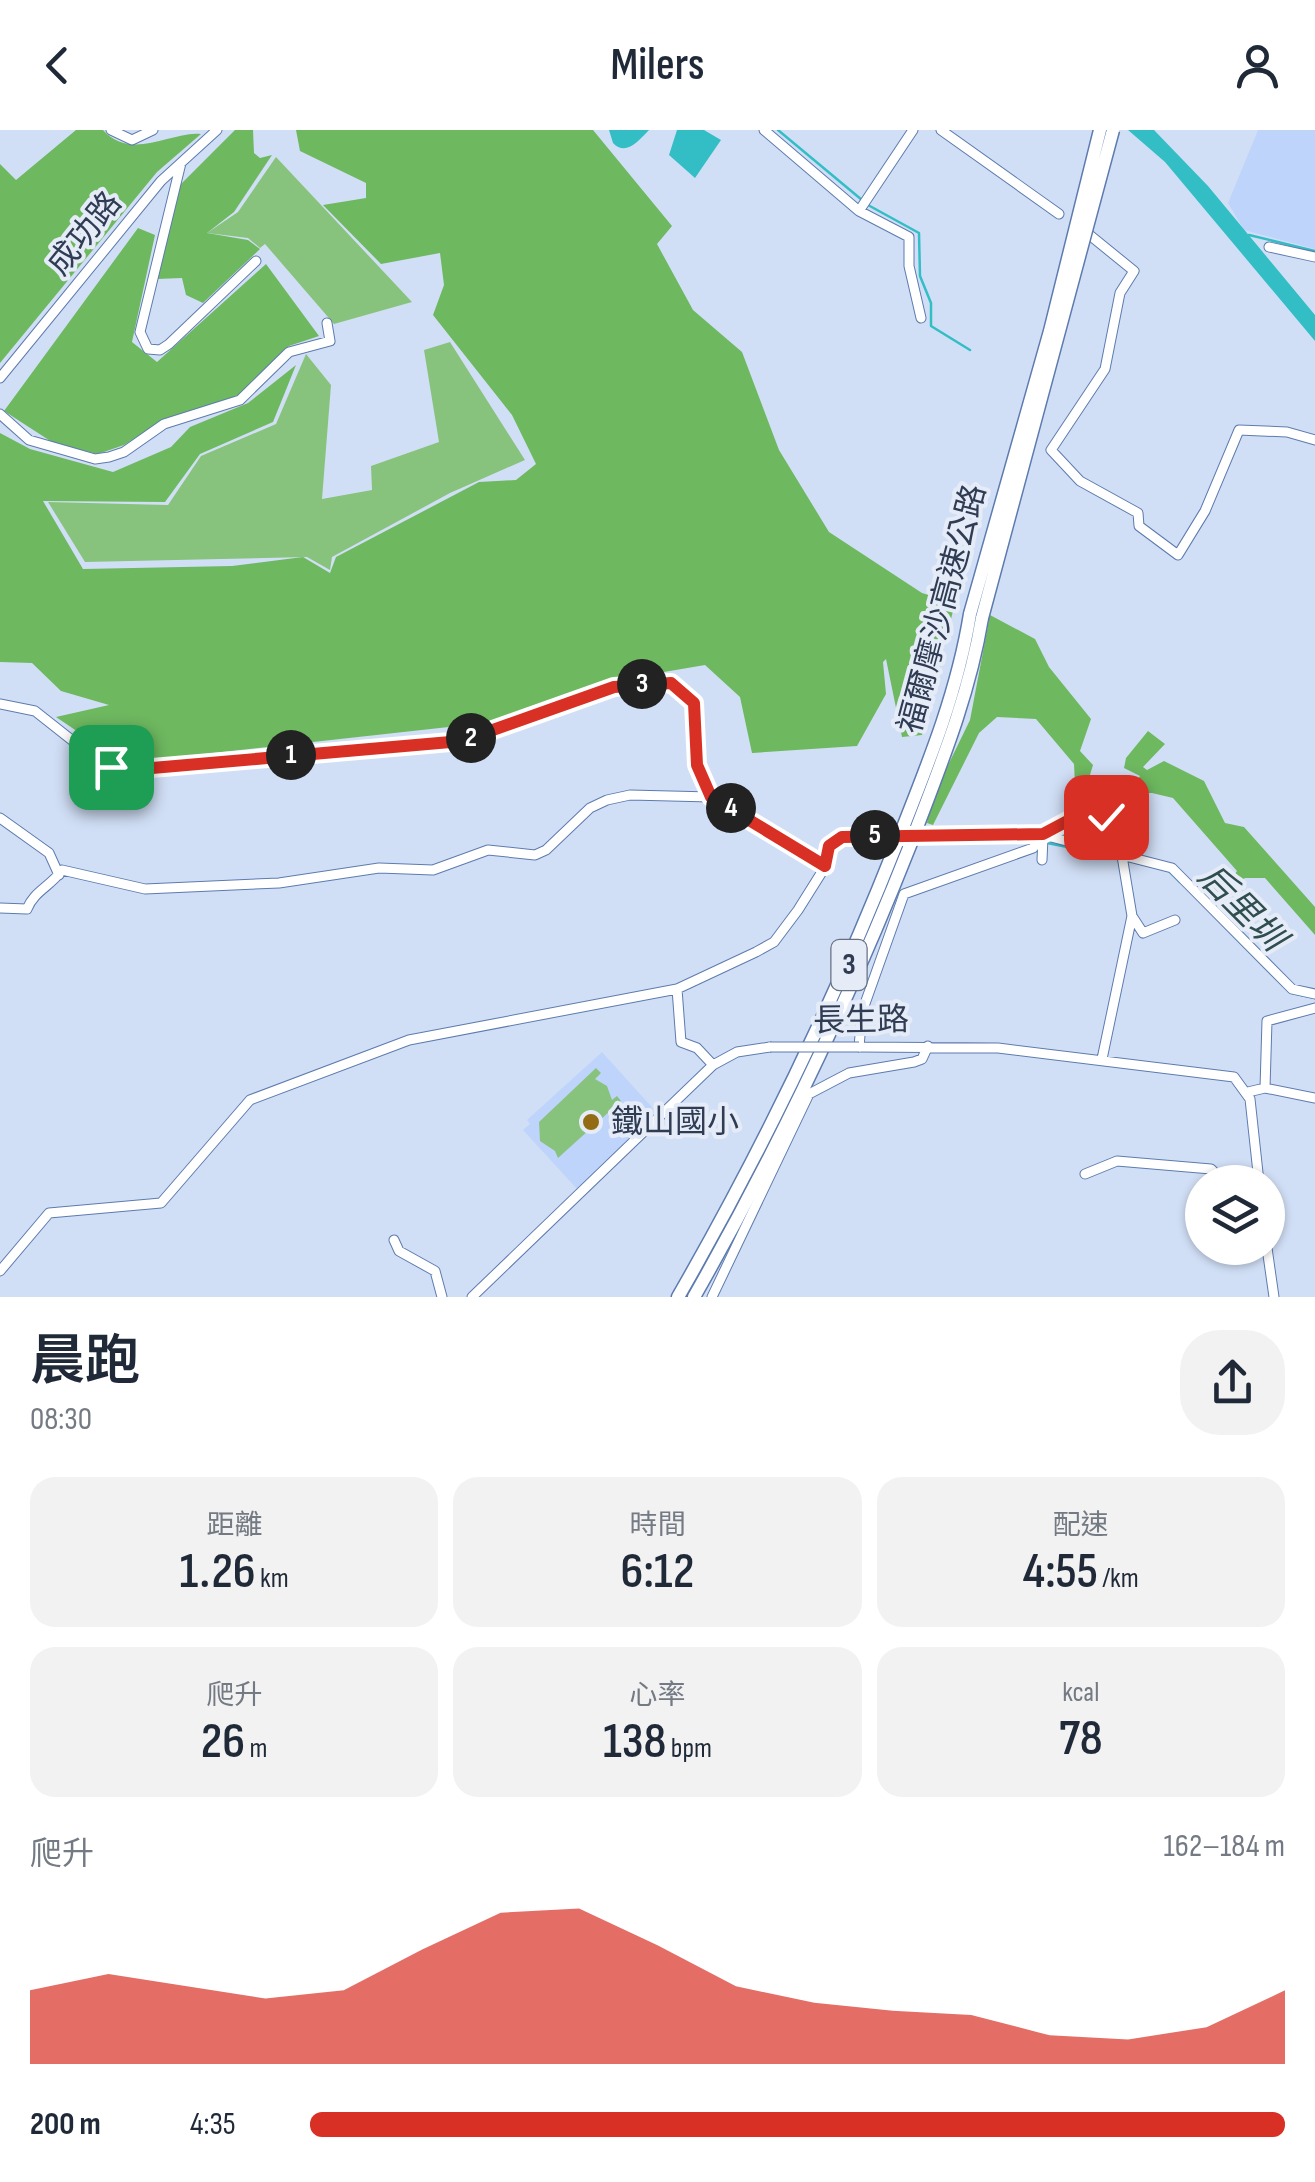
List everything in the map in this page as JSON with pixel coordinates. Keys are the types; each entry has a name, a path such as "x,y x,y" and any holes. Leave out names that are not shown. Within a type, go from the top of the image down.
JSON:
{"highway":[{"name":"福爾摩沙高速公路","path":"678,1297 796,1079 846,973 945,722 962,664 974,592 1050,331 1100,130"},
{"name":"福爾摩沙高速公路","path":"694,1297 857,980 956,728 974,666 985,596 1061,336 1113,130"}],"street":[{"path":"111,130 132,140 153,130"},
{"name":"成功路","path":"0,378 161,181 216,130"},
{"path":"764,130 859,211 909,236 909,266 921,318"},
{"path":"859,211 913,130"},
{"path":"941,130 1059,214"},
{"path":"181,163 140,332 148,349 160,350 169,344 256,260"},
{"path":"1086,232 1134,271 1120,294 1105,369 1051,450 1080,481 1138,513 1139,526 1178,555 1205,511 1239,430 1287,432 1315,440"},
{"path":"1269,247 1315,257"},
{"path":"0,414 30,440 95,459 110,457 124,452 164,424 240,400 289,352 330,341 327,323"},
{"path":"0,704 35,711 97,760 129,770 462,741 614,687 671,683 694,703 697,765 711,797"},
{"path":"0,908 27,909 32,895 52,885 62,870 86,872 145,889 279,882 380,868 433,870 488,850 535,855 546,850 590,808 630,796 711,797 825,866"},
{"path":"1102,1060 1132,916 1118,821 1121,800"},
{"path":"858,1046 862,1012 904,894 1034,848 1043,834 1075,817 1118,821"},
{"path":"0,818 49,853 59,875"},
{"path":"1042,860 1043,834"},
{"path":"0,1271 49,1213 161,1204 250,1100 409,1040 677,989 774,942 825,866 829,846 842,837 1043,834 1172,868 1292,990 1315,994"},
{"path":"1132,916 1143,933 1175,920"},
{"path":"677,989 681,1042 697,1048 713,1065"},
{"path":"1265,1088 1267,1021 1315,1008"},
{"path":"712,1297 809,1094 849,1073 922,1059 928,1046"},
{"name":"長生路","path":"472,1297 713,1065 736,1052 770,1047 928,1046 1224,1074 1240,1080 1248,1092"},
{"path":"1257,1165 1248,1092 1265,1088 1315,1098"},
{"path":"1085,1174 1117,1161 1185,1168"},
{"path":"394,1240 399,1251 434,1272 442,1297"},
{"path":"1269,1265 1274,1297"}],"shaded area":[{"path":"76,130 103,130 126,144 201,134 157,172 0,363 0,164 16,180"},
{"path":"235,130 253,130 254,153 260,158 272,155 234,212 207,233 248,240 260,249 203,303 186,295 182,278 157,279 180,185"},
{"path":"296,130 593,130 672,226 657,244 693,310 742,352 779,450 829,532 922,593 955,603 922,735 902,737 886,659 886,694 857,746 752,753 740,697 705,665 617,680 485,723 124,763 56,717 109,705 61,691 32,663 0,662 0,433 30,449 113,472 171,447 190,427 248,403 296,365 273,422 200,454 165,502 43,501 83,569 232,566 303,557 330,573 336,557 479,482 516,480 536,464 512,415 433,315 444,285 440,253 381,264 323,205 366,198 366,183 300,151"},
{"path":"609,130 649,130 632,146 623,148 613,143"},
{"path":"677,130 704,130 721,140 695,178 669,155"},
{"path":"1128,130 1154,130 1208,186 1315,315 1315,341 1165,162"},
{"path":"1258,130 1315,130 1315,249 1244,230 1228,203"},
{"path":"276,157 412,302 334,324 265,244 260,248 248,238 207,233 238,212"},
{"path":"138,228 155,235 132,342 157,362 266,264 319,336 289,346 240,394 225,403 165,419 124,445 98,454 55,444 4,411"},
{"path":"450,342 525,460 450,493 332,557 330,570 307,557 85,562 48,502 168,505 201,456 276,424 306,354 331,385 322,499 372,490 371,466 439,442 424,350"},
{"path":"990,615 1035,639 1049,667 1091,719 1080,751 1093,765 1086,788 1075,785 1074,764 1036,719 997,717 979,733 933,825 927,823 932,798 970,720"},
{"path":"1148,731 1165,744 1143,767 1147,770 1164,761 1204,781 1225,823 1244,827 1315,907 1315,935 1265,878 1245,878 1219,898 1210,891 1214,879 1229,882 1237,871 1173,798 1152,793 1110,794 1109,788 1131,787 1140,776 1124,768 1126,758"},
{"name":"鐵山國小","path":"602,1052 660,1116 578,1190 523,1130 530,1124 527,1120"},
{"path":"596,1068 601,1073 595,1079 607,1086 612,1100 617,1096 621,1101 558,1158 555,1151 540,1141 539,1122"}],"waterway":[{"path":"778,130 862,200"},
{"path":"868,205 919,233 920,276 931,303 931,326 970,350"},
{"path":"1249,235 1315,251"},
{"name":"后里圳","path":"1047,843 1083,850"},
{"name":"后里圳","path":"1168,870 1180,882"},
{"name":"后里圳","path":"1292,993 1315,998"}],"place":[{"name":"鐵山國小","path":"591,1122"}],"route":[{"path":"111,767 129,770 324,750 462,741 501,730 590,694 656,682 671,683 694,703 697,765 711,797 825,866 829,846 842,837 1043,834 1075,817 1106,817"}]}
